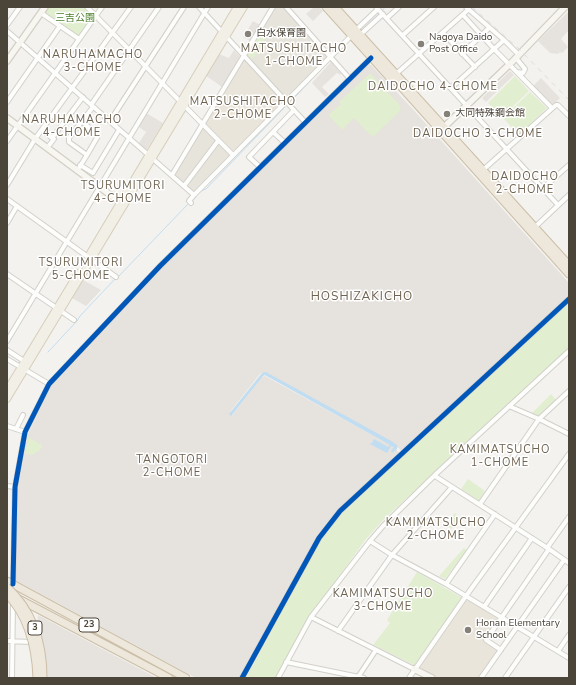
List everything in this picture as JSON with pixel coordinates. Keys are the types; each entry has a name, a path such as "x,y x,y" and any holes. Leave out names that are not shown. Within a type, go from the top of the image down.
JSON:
{"highway":[{"path":"326,7 356,34 371,58 394,76"},
{"path":"335,7 356,34 532,229 569,265"},
{"path":"442,129 483,170 569,274"},
{"name":"23","path":"9,584 186,678"},
{"name":"3","path":"9,584 24,606 37,632 41,649 43,678"},
{"name":"23","path":"9,594 167,677"},
{"name":"3","path":"9,594 21,612 29,628 34,648 37,678"}],"main road":[{"path":"224,34 237,7"},
{"path":"7,399 23,369 182,103 224,34 244,7"},
{"path":"7,390 23,369 24,361 58,310"}],"street":[{"path":"7,25 20,7"},
{"path":"7,61 45,7"},
{"path":"87,7 233,155"},
{"path":"7,141 102,7"},
{"path":"7,185 35,139 131,7"},
{"path":"87,155 69,142 69,138 82,121 128,50 159,7"},
{"path":"110,121 184,7"},
{"path":"200,7 305,122"},
{"path":"7,341 208,7"},
{"path":"172,175 273,7"},
{"path":"286,7 350,79"},
{"path":"387,18 399,7"},
{"path":"403,35 434,7"},
{"path":"442,129 510,64 565,7"},
{"path":"356,34 377,8 558,206"},
{"path":"394,76 443,34 463,15 467,8 504,40 525,69 523,73 517,72"},
{"path":"41,13 79,38"},
{"path":"190,202 194,195 330,56 383,14"},
{"path":"463,15 552,108"},
{"path":"7,102 60,26"},
{"path":"462,54 490,28"},
{"path":"7,31 194,195"},
{"path":"443,34 475,67"},
{"path":"451,88 504,40"},
{"path":"9,584 15,487 25,432 49,384 160,266 371,58"},
{"path":"47,148 54,139 52,138 83,98"},
{"path":"483,170 558,104 569,116"},
{"path":"260,167 249,157 294,110"},
{"path":"7,118 47,148 79,168 100,187 122,203"},
{"path":"79,168 98,136 82,121"},
{"path":"42,130 52,138"},
{"path":"79,168 93,173 119,130"},
{"path":"273,132 284,143"},
{"path":"184,186 218,141"},
{"path":"542,189 569,164"},
{"path":"532,229 569,196"},
{"path":"7,199 116,277"},
{"path":"7,223 17,206"},
{"path":"7,275 74,320"},
{"path":"242,678 319,538 340,511 569,299"},
{"path":"7,350 24,361"},
{"path":"278,678 311,617 370,541 403,506 569,351"},
{"path":"7,359 49,384"},
{"path":"480,504 539,419 569,392"},
{"path":"509,406 569,434"},
{"path":"16,429 23,415"},
{"path":"7,426 25,432"},
{"path":"409,678 466,596 569,454"},
{"path":"435,476 496,514 569,563"},
{"path":"7,486 15,487"},
{"path":"338,630 392,556 452,487"},
{"path":"446,584 496,514"},
{"path":"501,650 486,640 569,517"},
{"path":"484,607 532,538"},
{"path":"370,541 392,556 446,584 569,658"},
{"path":"481,678 564,560"},
{"path":"504,678 569,586"},
{"path":"9,594 12,642 12,678"},
{"path":"32,606 31,642 35,658 37,678"},
{"path":"311,617 432,678"},
{"path":"558,651 569,635"},
{"path":"7,642 31,642"},
{"path":"358,677 376,650"},
{"path":"286,662 364,678"}],"shaded area":[{"path":"274,7 284,7 328,56 288,99 286,99 245,53"},
{"path":"314,7 319,7 323,11 313,21 306,14"},
{"path":"569,11 569,30 561,39 568,47 562,53 550,53 538,41"},
{"path":"253,21 260,25 250,41 243,37"},
{"path":"234,50 240,57 222,87 205,75 219,54 229,58"},
{"path":"244,60 246,60 284,102 235,151 233,151 206,124 206,121"},
{"path":"331,62 341,74 340,75 337,73 322,87 329,94 325,97 312,83"},
{"path":"368,64 371,65 409,105 569,283 569,298 402,452 395,444 261,373 259,375 230,412 232,415 262,377 265,376 394,447 400,454 339,510 317,537 240,678 196,678 15,580 18,487 28,434 52,384 165,265"},
{"path":"510,71 514,75 486,102 482,98"},
{"path":"541,78 560,98 551,107 532,87"},
{"path":"146,113 163,123 147,149 145,149 139,143 146,132 139,127"},
{"path":"202,128 231,155 195,192 193,192 174,176 174,174"},
{"path":"83,280 101,290 86,306 72,298"},
{"name":"Honan Elementary School","path":"468,600 497,618 483,640 498,650 480,678 439,678 421,669 420,667"},
{"path":"38,615 157,678 46,678 37,626"}],"green space":[{"name":"三吉公園","path":"49,7 84,7 93,17 79,36 77,36 46,14 45,12"},
{"path":"261,30 268,35 253,59 246,54"},
{"path":"370,73 399,104 401,110 374,136 370,135 354,118 342,130 328,115 341,104 339,102"},
{"path":"515,76 529,91 502,117 488,103"},
{"path":"530,92 547,108 519,135 503,118"},
{"path":"569,301 569,348 382,521 366,539 311,615 276,678 246,678 321,539 331,524"},
{"path":"551,394 556,400 539,417 532,413"},
{"path":"28,437 42,445 39,451 32,455 25,454"},
{"path":"468,479 485,491 479,501 461,489"},
{"path":"455,513 460,518 451,529 445,523"},
{"path":"464,548 467,550 445,579 439,576"},
{"path":"417,572 461,597 461,599 416,666 373,645 390,623 387,620"}],"water":[{"path":"266,372 393,442 398,446 397,449 392,453 391,451 394,447 391,446 387,453 370,444 374,439 388,447 390,445 265,375 231,416 229,414 262,373"}],"waterway":[{"path":"363,29 379,14"},
{"path":"294,98 330,60"},
{"path":"193,199 201,191 206,189 286,106"},
{"path":"118,277 189,203"},
{"path":"48,352 115,279"}],"railway":[{"path":"472,7 518,48 569,100"}],"cycle path":[{"path":"13,584 15,487 25,432 49,384 160,266 371,58"},
{"path":"242,678 319,538 340,511 569,299"}],"place":[{"name":"白水保育園","path":"248,34"},
{"name":"Nagoya Daido Post Office","path":"421,44"},
{"name":"大同特殊鋼会館","path":"447,114"},
{"name":"Honan Elementary School","path":"468,630"}],"district":[{"name":"MATSUSHITACHO 1-CHOME","path":"294,55"},
{"name":"NARUHAMACHO 3-CHOME","path":"93,61"},
{"name":"DAIDOCHO 4-CHOME","path":"433,87"},
{"name":"MATSUSHITACHO 2-CHOME","path":"243,108"},
{"name":"NARUHAMACHO 4-CHOME","path":"72,126"},
{"name":"DAIDOCHO 3-CHOME","path":"478,134"},
{"name":"DAIDOCHO 2-CHOME","path":"525,183"},
{"name":"TSURUMITORI 4-CHOME","path":"123,192"},
{"name":"TSURUMITORI 5-CHOME","path":"81,269"},
{"name":"HOSHIZAKICHO","path":"362,297"},
{"name":"KAMIMATSUCHO 1-CHOME","path":"500,456"},
{"name":"TANGOTORI 2-CHOME","path":"172,466"},
{"name":"KAMIMATSUCHO 2-CHOME","path":"436,529"},
{"name":"KAMIMATSUCHO 3-CHOME","path":"383,600"}]}
